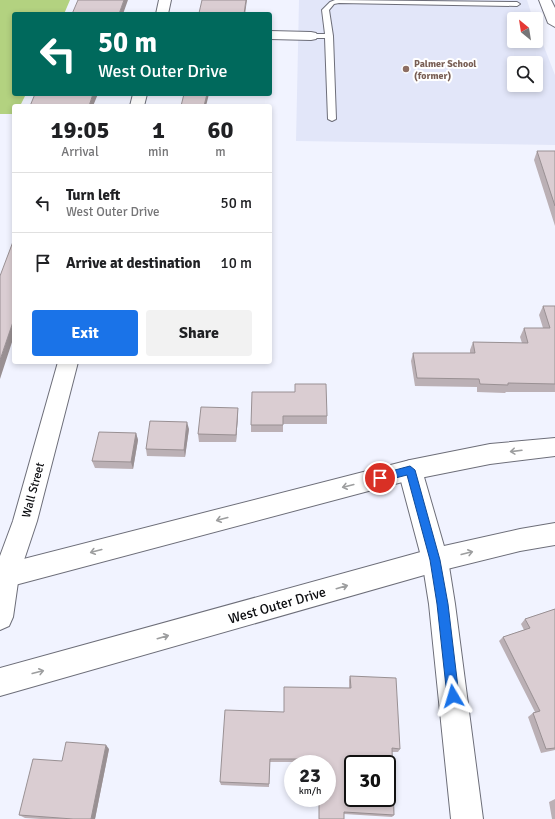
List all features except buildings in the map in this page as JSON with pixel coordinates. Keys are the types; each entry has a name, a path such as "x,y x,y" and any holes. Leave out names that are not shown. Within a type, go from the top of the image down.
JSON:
{"main road":[{"path":"163,12 166,0"},
{"path":"545,0 555,22"},
{"path":"272,35 311,36"},
{"name":"Wall Street","path":"0,617 3,576 25,521 67,364"},
{"path":"3,576 410,470 490,454 555,447"},
{"path":"410,470 435,560 442,604 467,819"},
{"name":"West Outer Drive","path":"0,682 435,560 520,540 555,534"}],"lane":[{"path":"332,120 329,36 325,10 332,2 517,4"},
{"path":"311,36 329,36"}],"shaded area":[{"name":"Palmer School (former)","path":"299,0 527,0 531,12 507,12 507,48 543,48 543,44 555,75 555,145 296,141"}],"green space":[{"path":"0,0 70,0 65,12 12,12 12,96 25,96 21,104 12,104 12,114 0,114"}],"place":[{"name":"Palmer School (former)","path":"406,69"}],"route":[{"path":"380,478 410,470 435,560 453,696"}]}
